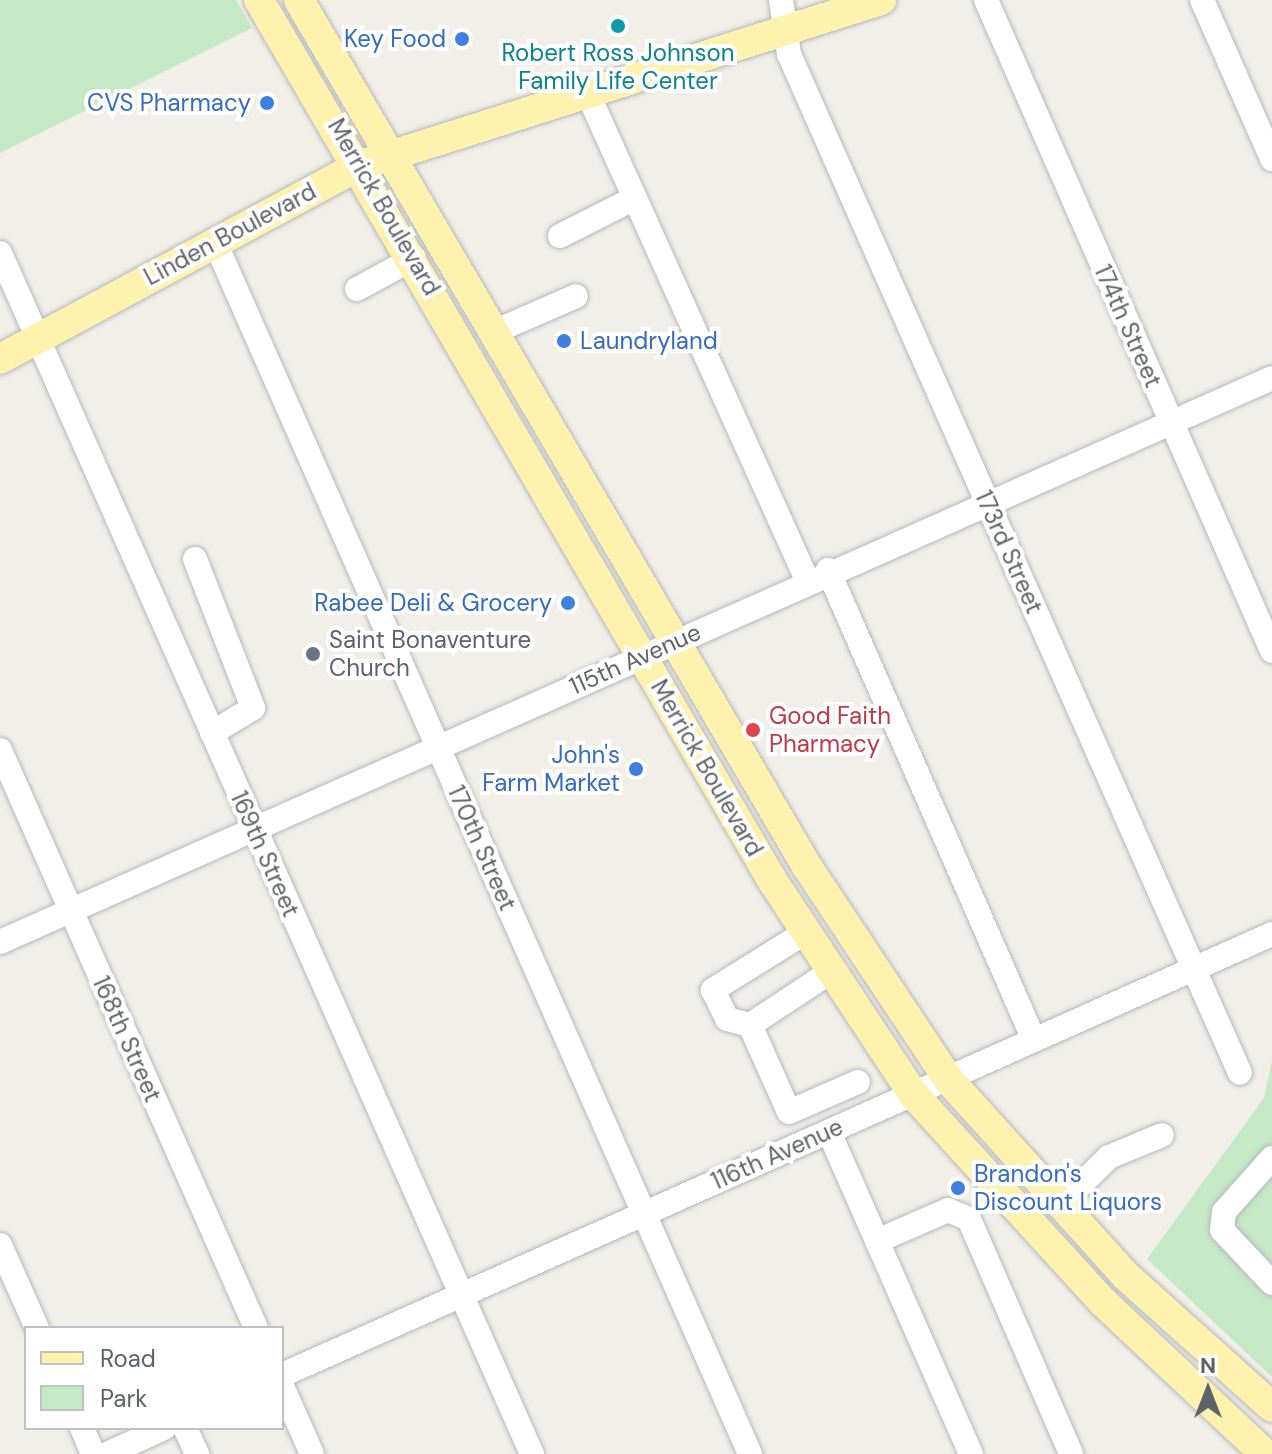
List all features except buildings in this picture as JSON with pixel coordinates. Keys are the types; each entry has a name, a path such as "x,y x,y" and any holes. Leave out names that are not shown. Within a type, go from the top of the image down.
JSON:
{"main road":[{"name":"Merrick Boulevard","path":"259,0 361,165 641,656 781,893 913,1094 1104,1303 1265,1454"},
{"name":"Merrick Boulevard","path":"299,0 393,154 810,871 948,1079 1126,1276 1272,1407"},
{"name":"Linden Boulevard","path":"0,359 361,165 588,94 784,14 881,0"},
{"path":"781,893 810,871"}],"street":[{"name":"174th Street","path":"986,0 1272,651"},
{"path":"1202,0 1272,159"},
{"name":"173rd Street","path":"784,14 789,54 1240,1073"},
{"path":"588,94 635,198 818,575 1034,1040"},
{"path":"560,236 635,198"},
{"name":"170th Street","path":"215,242 750,1454"},
{"name":"169th Street","path":"0,253 532,1454"},
{"path":"357,289 414,258"},
{"path":"496,331 576,296"},
{"name":"115th Avenue","path":"0,942 818,575 1272,378"},
{"path":"195,559 253,708 212,733"},
{"name":"168th Street","path":"0,750 255,1326"},
{"path":"806,932 713,990 727,1019 750,1025 832,971"},
{"name":"116th Avenue","path":"284,1374 1272,934"},
{"path":"750,1025 789,1112 858,1082"},
{"path":"829,1132 971,1454"},
{"path":"1061,1204 1109,1157 1162,1135"},
{"path":"1272,1158 1224,1212 1222,1230 1272,1283"},
{"path":"877,1241 948,1210 969,1219 1071,1454"},
{"path":"0,1245 36,1326"},
{"path":"284,1391 312,1454"},
{"path":"83,1430 93,1454"},
{"path":"107,1454 160,1430"},
{"path":"186,1430 197,1454"}],"green space":[{"path":"0,0 236,0 252,28 0,153"},
{"path":"1272,1061 1272,1377 1147,1259 1264,1098"}],"place":[{"name":"Robert Ross Johnson Family Life Center","path":"618,26"},
{"name":"Key Food","path":"462,39"},
{"name":"CVS Pharmacy","path":"267,103"},
{"name":"Laundryland","path":"564,341"},
{"name":"Rabee Deli & Grocery","path":"568,603"},
{"name":"Saint Bonaventure Church","path":"313,654"},
{"name":"Good Faith Pharmacy","path":"753,730"},
{"name":"John's Farm Market","path":"636,769"},
{"name":"Brandon's Discount Liquors","path":"958,1188"}]}
